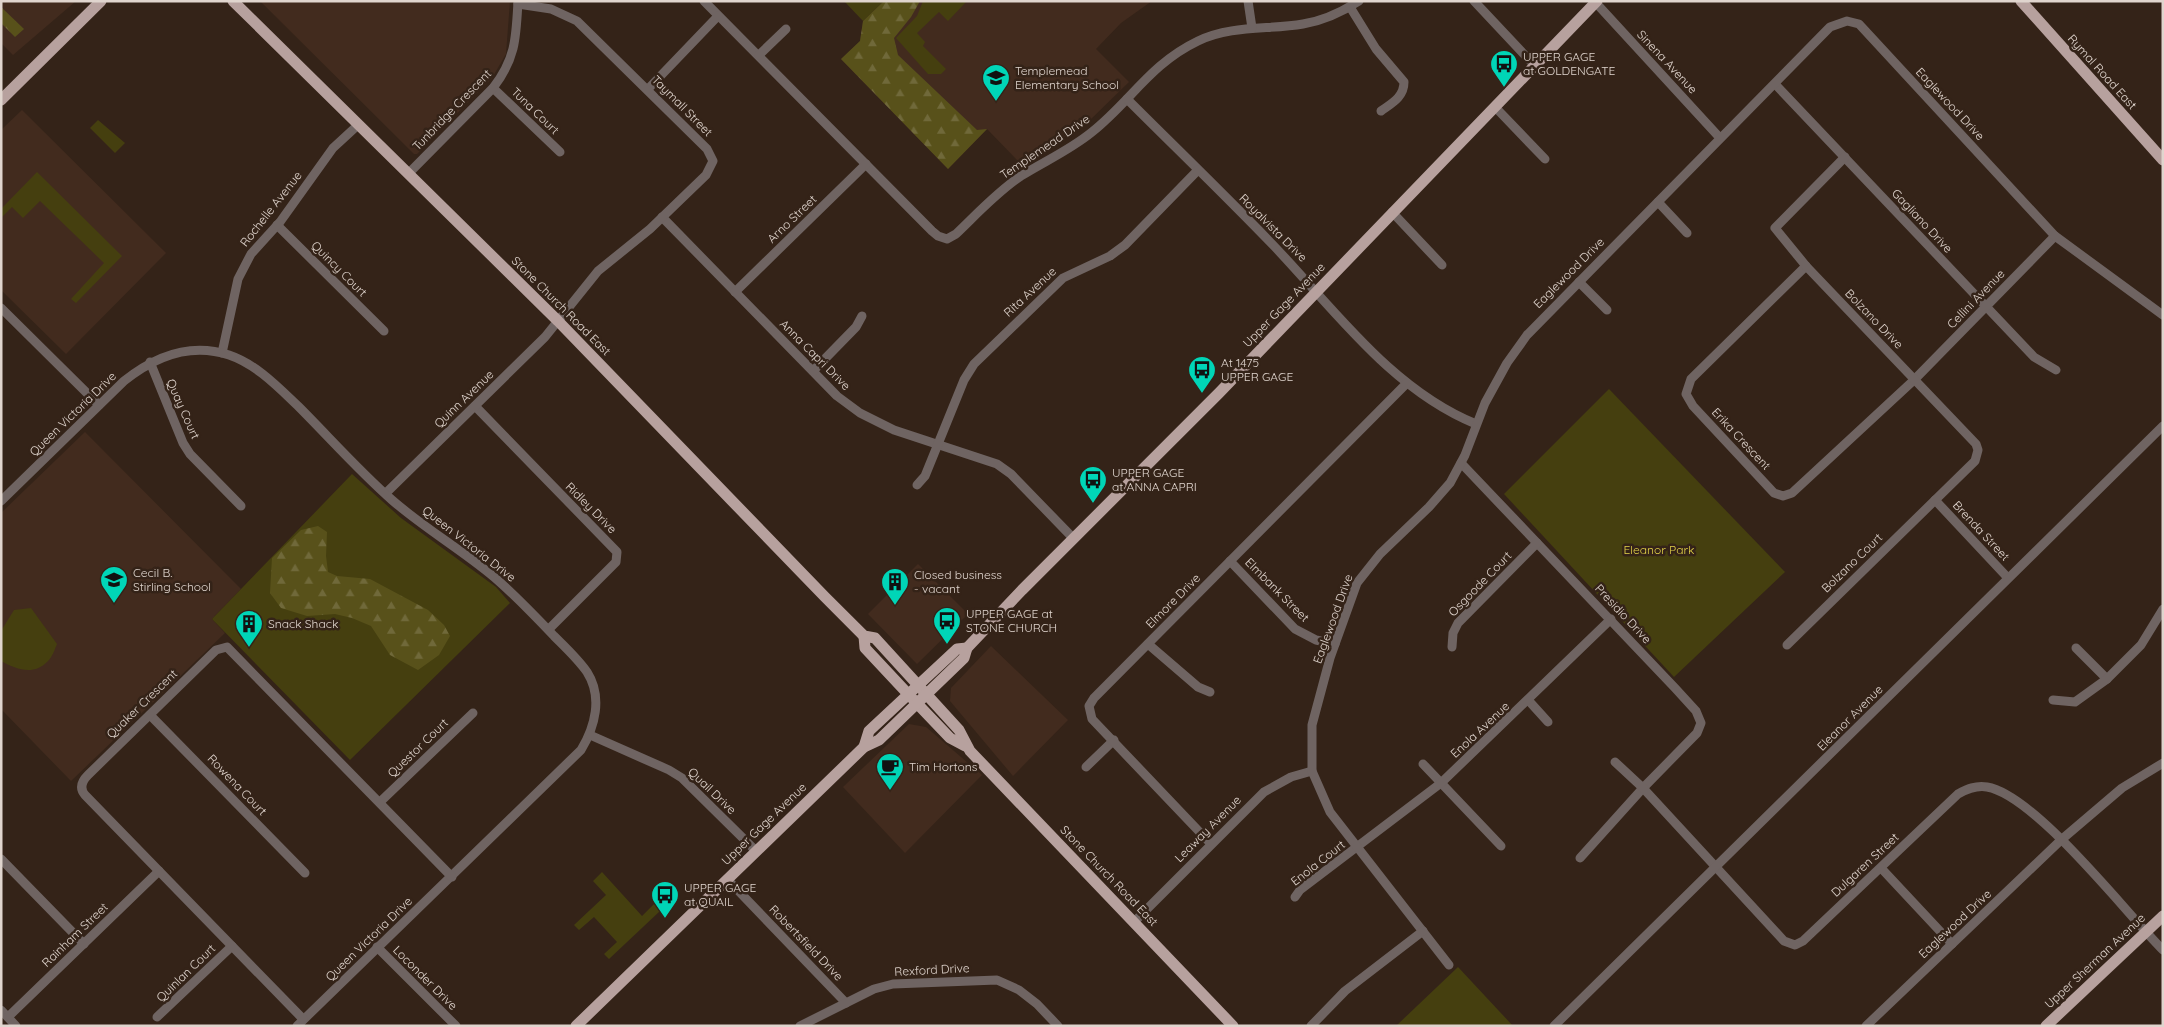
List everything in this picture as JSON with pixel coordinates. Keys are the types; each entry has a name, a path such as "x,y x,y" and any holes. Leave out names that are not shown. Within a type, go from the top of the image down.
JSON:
{"main road":[{"path":"1,100 101,1"},
{"name":"Stone Church Road East","path":"233,1 558,321 686,455 864,636 875,638 959,730 965,746"},
{"name":"Rymal Road East","path":"2022,1 2163,160"},
{"name":"Upper Gage Avenue","path":"576,1026 864,746 879,740 964,658 967,648 1073,538 1219,393 1316,290 1496,108 1597,2"},
{"name":"Stone Church Road East","path":"864,636 865,648 916,704 950,738 965,746 1233,1026"},
{"name":"Upper Gage Avenue","path":"864,746 869,731 918,684 957,649 967,648"},
{"name":"Upper Sherman Avenue","path":"2046,1026 2163,916"}],"street":[{"name":"Templemead Drive","path":"704,1 932,231 938,236 947,239 1020,177 1060,155 1092,132 1150,73 1168,58 1198,41 1217,33 1304,24 1350,7 1359,1"},
{"path":"1248,1 1252,28"},
{"path":"1474,1 1536,67"},
{"name":"Sinena Avenue","path":"1597,2 1720,138"},
{"name":"Tunbridge Crescent","path":"408,174 493,88 512,58 518,3"},
{"name":"Taymall Street","path":"518,3 550,9 577,21 707,149 713,162 706,174 662,217 598,271 558,321"},
{"path":"1350,7 1376,50 1404,82 1403,90 1398,98 1381,111"},
{"path":"648,89 718,16"},
{"name":"Eaglewood Drive","path":"1449,966 1330,812 1312,771 1312,725 1335,644 1357,583 1365,571 1450,483 1461,463 1476,424 1507,363 1526,335 1830,27 1847,21 1858,24 2055,236 2163,315"},
{"path":"759,55 786,29"},
{"name":"Gagliano Drive","path":"1775,84 2034,357 2056,370"},
{"name":"Tuna Court","path":"493,88 560,152"},
{"name":"Royalvista Drive","path":"1126,99 1316,290 1346,324 1407,383 1440,406 1476,424"},
{"path":"1496,108 1545,159"},
{"name":"Rochelle Avenue","path":"222,353 238,279 251,254 277,225 333,148 358,125"},
{"name":"Bolzano Drive","path":"1845,157 1775,228 1806,266 1976,444 1978,450 1975,461 1935,500"},
{"name":"Arno Street","path":"735,292 866,164"},
{"name":"Rita Avenue","path":"917,485 925,476 964,380 974,364 1063,278 1110,256 1125,245 1198,170"},
{"path":"1658,202 1687,233"},
{"path":"1392,212 1442,265"},
{"name":"Anna Capri Drive","path":"662,217 837,396 860,413 894,430 982,458 1004,469 1073,538"},
{"name":"Quincy Court","path":"277,225 384,331"},
{"name":"Cellini Avenue","path":"1914,380 2055,236"},
{"name":"Erika Crescent","path":"1806,266 1690,379 1686,394 1693,406 1774,493 1783,496 1792,493 1914,380"},
{"path":"1579,282 1607,310"},
{"path":"1,308 99,405"},
{"path":"813,371 856,327 862,316"},
{"name":"Quinn Avenue","path":"386,493 545,337 558,321"},
{"name":"Queen Victoria Drive","path":"1,501 124,381 150,362 162,357 193,350 222,353 236,357 265,376 386,493 494,578 549,630 581,664 592,682 596,702 590,735 574,758 300,1023"},
{"name":"Quay Court","path":"150,362 186,448 241,506"},
{"name":"Elmore Drive","path":"1211,844 1092,719 1089,706 1094,698 1407,383"},
{"name":"Ridley Drive","path":"475,406 616,552 616,562 549,630"},
{"name":"Eleanor Avenue","path":"1554,1026 1717,868 2163,426"},
{"name":"Presidio Drive","path":"1461,463 1696,711 1701,722 1697,733 1643,788"},
{"name":"Brenda Street","path":"1935,500 2008,578"},
{"name":"Bolzano Court","path":"1787,645 1935,500"},
{"name":"Osgoode Court","path":"1452,647 1453,633 1458,623 1537,543"},
{"name":"Elmbank Street","path":"1230,561 1295,629 1316,640 1335,644"},
{"path":"2053,700 2075,702 2107,679 2141,645 2163,609"},
{"name":"Enola Avenue","path":"1356,848 1441,783 1611,620"},
{"path":"1148,644 1198,687 1210,692"},
{"name":"Quaker Crescent","path":"300,1023 232,946 81,789 88,775 216,650 227,647 452,877"},
{"path":"2076,648 2107,679"},
{"path":"1529,700 1548,722"},
{"name":"Questor Court","path":"380,802 473,713"},
{"name":"Rowena Court","path":"150,715 305,873"},
{"name":"Quail Drive","path":"590,735 669,770 682,778 756,852"},
{"path":"1086,767 1114,740"},
{"name":"Dulgaren Street","path":"1615,762 1643,788 1784,941 1795,945 1803,941 1958,794 1968,788 1987,787 2008,795 2027,807 2061,840 2145,933 2163,950"},
{"name":"Eaglewood Drive","path":"1866,1026 2061,840 2122,788 2163,763"},
{"path":"1423,764 1501,846"},
{"name":"Leaway Avenue","path":"1134,922 1264,792 1291,777 1312,771"},
{"path":"1580,858 1643,788"},
{"name":"Enola Court","path":"1295,897 1300,890 1356,848"},
{"path":"1,859 84,944"},
{"path":"1880,868 1952,944"},
{"name":"Rainham Street","path":"8,1017 160,871"},
{"name":"Robertsfield Drive","path":"727,879 846,1003"},
{"path":"1311,1026 1345,991 1423,931"},
{"name":"Quinlan Court","path":"157,1018 232,946"},
{"name":"Loconder Drive","path":"377,947 456,1026"},
{"name":"Rexford Drive","path":"800,1026 874,989 893,984 997,980 1019,990 1037,1004 1058,1026"},
{"path":"1,1010 16,1026"}],"shaded area":[{"path":"1,1 76,1 13,55 1,43"},
{"path":"260,1 510,1 506,54 492,78 417,154 414,154"},
{"name":"Templemead Elementary School","path":"884,1 1152,1 1121,23 1096,49 1129,82 1089,121 1022,165 987,129 948,169 841,59 860,41 863,21"},
{"path":"22,110 166,253 66,354 1,290 1,130"},
{"name":"Cecil B. Stirling School","path":"85,432 241,589 212,619 225,633 71,781 1,709 1,513"},
{"path":"918,564 968,614 917,664 868,614"},
{"path":"991,646 1068,720 1013,776 950,701 951,688"},
{"path":"909,724 926,727 982,775 905,853 843,787"}],"green space":[{"path":"844,1 884,1 863,21"},
{"path":"884,1 920,1 911,17 894,38 898,55 977,130 987,129 948,169 841,59 860,41 863,21"},
{"path":"923,1 967,1 948,21 939,12 917,33 925,42 923,46 946,69 941,74 928,74 896,38 917,16"},
{"path":"1,7 24,29 15,37 1,23"},
{"path":"98,120 125,143 115,153 90,128"},
{"path":"37,172 122,256 76,303 71,299 104,263 40,201 23,218 12,207 1,218 1,209"},
{"name":"Eleanor Park","path":"1609,389 1785,572 1674,677 1504,494"},
{"path":"352,474 401,518 496,587 510,603 350,760 212,619"},
{"path":"318,526 327,532 326,556 328,572 337,576 370,579 428,610 444,625 450,636 439,655 418,670 390,655 371,626 352,618 335,614 307,616 281,608 270,593 272,558 301,530"},
{"path":"31,608 57,644 50,658 42,666 36,669 24,670 1,661 1,631 14,610"},
{"path":"602,872 642,916 654,904 660,911 609,959 604,954 617,942 594,917 579,930 574,925 606,895 593,881"},
{"path":"1458,967 1513,1026 1396,1026"}],"place":[{"name":"UPPER GAGE at GOLDENGATE","path":"1504,88"},
{"name":"Templemead Elementary School","path":"996,102"},
{"name":"At 1475 UPPER GAGE","path":"1202,394"},
{"name":"UPPER GAGE at ANNA CAPRI","path":"1093,504"},
{"name":"Cecil B. Stirling School","path":"114,604"},
{"name":"Closed business - vacant","path":"895,606"},
{"name":"UPPER GAGE at STONE CHURCH","path":"947,645"},
{"name":"Snack Shack","path":"249,648"},
{"name":"Tim Hortons","path":"890,791"},
{"name":"UPPER GAGE at QUAIL","path":"665,919"}]}
